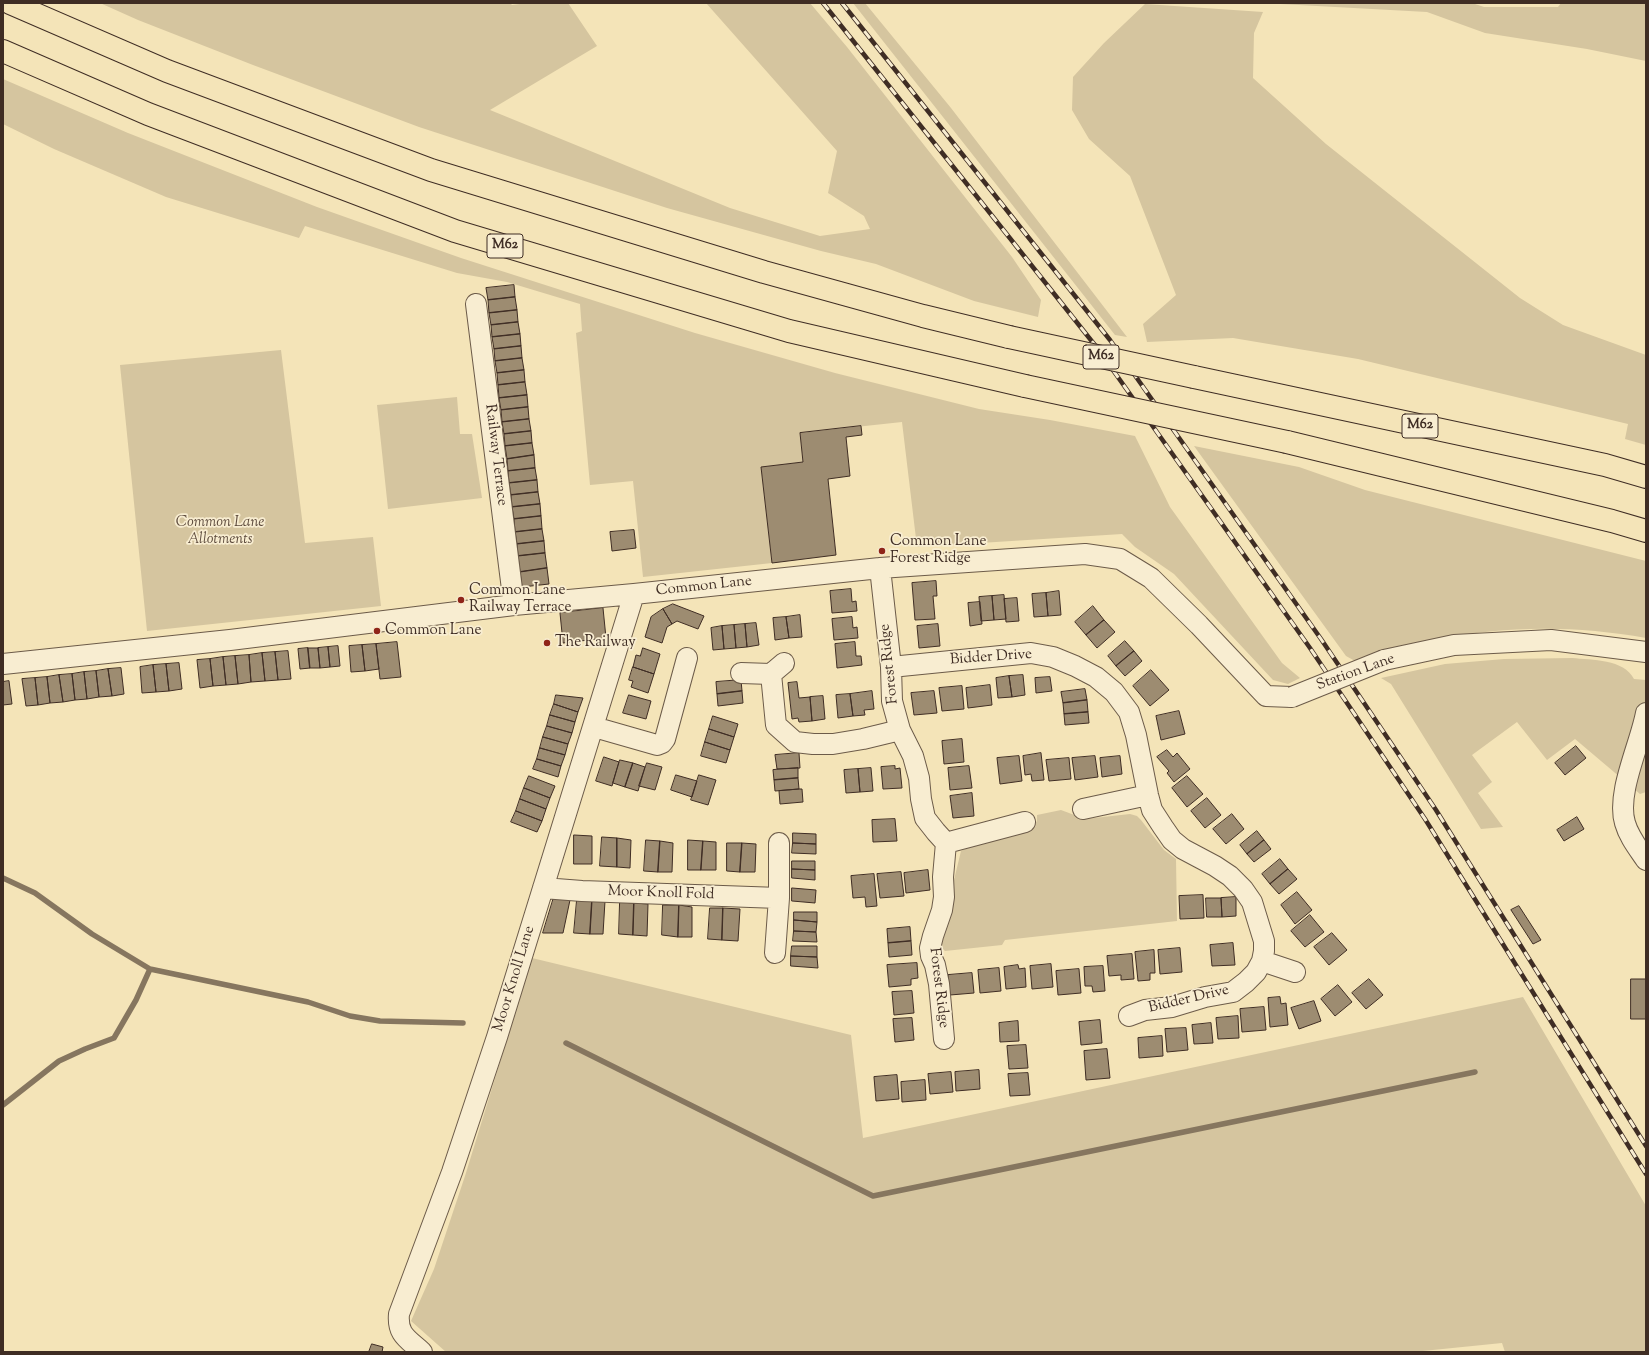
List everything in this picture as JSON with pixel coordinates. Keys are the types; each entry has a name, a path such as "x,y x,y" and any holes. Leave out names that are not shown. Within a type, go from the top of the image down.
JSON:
{"highway":[{"name":"M62","path":"10,3 167,71 431,170 771,274 923,316 1009,337 1605,465 1646,477"},
{"name":"M62","path":"3,51 148,114 455,231 789,331 1025,386 1287,442 1582,513 1646,531"}],"street":[{"name":"Railway Terrace","path":"476,304 514,605"},
{"name":"Common Lane","path":"3,664 230,640 514,605 880,568 1085,554 1120,559"},
{"name":"Station Lane","path":"1120,559 1151,578 1199,625 1266,696 1292,697 1384,660 1454,646 1551,640 1646,652"},
{"name":"Forest Ridge","path":"880,568 891,667 892,701 900,730 913,756 919,778 925,818 946,843 943,877 944,897 942,910 930,948 939,984 944,1039"},
{"name":"Moor Knoll Lane","path":"422,1352 402,1334 398,1325 399,1314 452,1172 497,1036 634,594"},
{"name":"Bidder Drive","path":"891,667 1031,653 1053,657 1096,677 1114,692 1129,712 1136,734 1152,810 1172,840 1184,849 1225,873 1244,888 1252,902 1264,941 1262,961 1256,972 1233,992 1205,997 1172,1007 1145,1010 1129,1016"},
{"path":"594,727 657,745 662,743 665,739 686,658"},
{"path":"741,673 777,668 776,725 795,742 833,744 863,739 900,730"},
{"path":"1646,713 1625,785 1622,806 1625,823 1630,835 1646,860"},
{"path":"1083,809 1148,795"},
{"path":"946,843 1025,822"},
{"path":"775,953 779,898 779,843"},
{"name":"Moor Knoll Fold","path":"543,888 582,891 779,898"},
{"path":"1262,961 1295,972"}],"green space":[{"path":"100,3 510,3 512,5 527,3 568,3 597,46 490,110 730,208 820,236 870,229 864,216 828,193 837,151 706,3 810,3 847,47 1012,257 1041,300 1038,317 974,301 876,264 821,251 667,208 419,127 253,65 138,20"},
{"path":"853,3 865,3 951,108 1127,337 1115,335"},
{"path":"1262,3 1472,3 1484,7 1558,7 1561,3 1646,3 1646,61 1587,49 1485,33 1427,12"},
{"path":"1145,4 1263,12 1254,33 1253,78 1326,144 1520,298 1563,325 1646,355 1646,445 1625,439 1628,424 1358,359 1233,338 1147,342 1143,324 1176,295 1130,176 1089,139 1072,110 1073,77 1104,43"},
{"path":"3,79 128,133 317,207 461,258 695,333 835,373 979,409 1050,420 1135,436 1170,507 1282,663 1300,678 1288,684 1273,680 1174,574 1135,547 1122,534 917,547 902,422 800,433 803,462 761,467 772,563 643,577 633,481 590,485 576,333 582,331 580,304 507,282 457,273 305,226 299,238 166,197 54,149 3,124"},
{"name":"Common Lane Allotments","path":"281,350 305,543 373,537 381,606 147,631 120,365"},
{"path":"457,397 460,434 472,434 482,498 388,509 377,405"},
{"path":"1194,446 1299,467 1365,490 1646,561 1646,638 1568,629 1489,632 1437,640 1355,661 1346,656"},
{"path":"1572,658 1598,660 1615,664 1629,672 1634,679 1646,680 1646,792 1640,794 1575,739 1547,760 1517,722 1472,755 1492,782 1478,793 1503,827 1481,829 1391,684 1381,678 1445,664 1504,659"},
{"path":"1061,810 1085,819 1130,814 1137,816 1164,850 1176,859 1177,921 1005,940 1002,945 945,951 942,948 942,943 950,917 953,884 961,851 983,839 1035,824 1037,821 1037,815"},
{"path":"532,958 851,1035 863,1138 1523,997 1646,1206 1646,1352 1505,1352 1502,1343 1413,1352 446,1352 411,1321 434,1269 465,1176"}],"building":[{"path":"514,285 515,297 488,300 486,288"},
{"path":"515,297 517,310 489,313 488,300"},
{"path":"517,310 518,322 491,325 489,313"},
{"path":"518,322 520,334 492,337 491,325"},
{"path":"520,334 521,346 494,349 492,337"},
{"path":"521,346 522,358 495,361 494,349"},
{"path":"522,358 524,370 497,373 495,361"},
{"path":"524,370 525,382 498,385 497,373"},
{"path":"525,382 527,395 499,398 498,385"},
{"path":"527,395 528,407 501,410 499,398"},
{"path":"528,407 529,419 502,422 501,410"},
{"path":"529,419 531,431 504,434 502,422"},
{"path":"861,426 862,435 846,437 850,476 828,479 836,555 772,563 761,467 803,462 800,433"},
{"path":"531,431 532,443 505,446 504,434"},
{"path":"532,443 534,455 507,459 505,446"},
{"path":"534,455 535,468 508,471 507,459"},
{"path":"535,468 537,480 509,483 508,471"},
{"path":"537,480 538,492 511,495 509,483"},
{"path":"538,492 540,504 512,507 511,495"},
{"path":"540,504 541,516 514,519 512,507"},
{"path":"541,516 542,529 515,532 514,519"},
{"path":"542,529 544,541 517,544 515,532"},
{"path":"634,530 636,548 612,551 610,532"},
{"path":"544,541 545,553 518,556 517,544"},
{"path":"545,553 547,568 520,572 518,556"},
{"path":"547,568 549,584 522,587 520,572"},
{"path":"936,581 937,596 933,596 935,619 915,620 912,583"},
{"path":"851,589 852,602 856,601 857,611 832,613 830,591"},
{"path":"1059,591 1061,615 1048,616 1046,593"},
{"path":"1046,593 1048,616 1034,617 1032,594"},
{"path":"1004,595 1006,619 994,620 992,596"},
{"path":"992,596 994,620 981,621 979,597"},
{"path":"1017,598 1019,621 1006,622 1004,599"},
{"path":"980,602 982,624 970,626 968,603"},
{"path":"673,604 704,616 698,629 677,621 672,624 663,609"},
{"path":"1093,606 1104,620 1086,635 1075,622"},
{"path":"603,608 606,638 563,643 560,613"},
{"path":"663,609 672,624 667,627 662,643 645,637 651,617"},
{"path":"800,615 802,637 789,638 786,617"},
{"path":"786,617 789,638 775,640 773,618"},
{"path":"852,617 853,628 857,627 858,638 834,640 832,619"},
{"path":"1104,620 1115,632 1097,648 1086,635"},
{"path":"756,623 759,645 747,647 745,624"},
{"path":"745,624 747,647 736,648 734,625"},
{"path":"938,624 940,646 919,648 917,626"},
{"path":"734,625 736,648 724,649 722,626"},
{"path":"722,626 724,649 713,650 711,628"},
{"path":"1125,641 1134,651 1116,666 1108,656"},
{"path":"397,642 401,677 380,679 376,644"},
{"path":"855,642 856,656 861,656 862,665 837,668 835,644"},
{"path":"376,644 379,669 365,671 362,645"},
{"path":"362,645 365,671 351,672 349,646"},
{"path":"338,646 340,666 330,667 328,647"},
{"path":"328,647 330,667 320,668 318,648"},
{"path":"308,648 318,648 320,668 310,668"},
{"path":"308,648 310,668 300,669 298,649"},
{"path":"643,648 660,654 654,674 633,667 636,655 640,656"},
{"path":"288,651 291,679 278,680 275,652"},
{"path":"1134,651 1142,661 1125,676 1116,666"},
{"path":"275,652 278,680 265,681 262,653"},
{"path":"262,653 265,681 251,682 249,655"},
{"path":"249,655 251,682 238,684 235,656"},
{"path":"235,656 238,684 226,685 223,657"},
{"path":"223,657 226,685 213,686 210,659"},
{"path":"210,659 213,686 200,688 197,660"},
{"path":"179,663 182,689 169,691 166,664"},
{"path":"166,664 169,691 156,692 153,665"},
{"path":"153,665 156,692 142,693 140,667"},
{"path":"633,667 654,674 648,693 631,687 633,681 629,680"},
{"path":"121,668 124,694 112,696 108,669"},
{"path":"108,669 112,696 99,697 96,671"},
{"path":"1151,670 1169,690 1150,706 1133,686"},
{"path":"96,671 99,697 87,699 84,672"},
{"path":"84,672 87,699 75,700 72,674"},
{"path":"72,674 75,700 63,702 59,675"},
{"path":"59,675 63,702 50,703 47,677"},
{"path":"1023,675 1025,695 1012,697 1009,676"},
{"path":"1009,676 1012,697 998,698 996,678"},
{"path":"47,677 50,703 38,705 35,678"},
{"path":"1050,677 1052,691 1036,693 1035,678"},
{"path":"35,678 38,705 26,706 22,679"},
{"path":"741,680 742,691 717,694 716,682"},
{"path":"9,681 12,704 3,705 3,682"},
{"path":"797,682 799,698 810,697 812,721 799,722 798,718 792,719 788,683"},
{"path":"990,685 992,705 968,708 966,688"},
{"path":"962,686 964,709 942,711 939,688"},
{"path":"1085,689 1087,700 1063,703 1061,692"},
{"path":"742,691 743,703 718,706 717,694"},
{"path":"872,691 874,709 864,710 865,715 853,716 850,694"},
{"path":"934,691 937,713 914,715 911,693"},
{"path":"850,694 853,716 838,718 836,695"},
{"path":"556,695 583,698 578,712 554,704"},
{"path":"629,695 651,701 646,719 623,713"},
{"path":"823,696 825,719 812,721 810,697"},
{"path":"1087,700 1088,712 1064,714 1063,703"},
{"path":"554,704 578,712 575,722 550,715"},
{"path":"1179,711 1185,734 1161,740 1156,716"},
{"path":"1088,712 1089,723 1065,725 1064,714"},
{"path":"550,715 575,722 572,733 547,726"},
{"path":"713,716 738,724 734,737 709,729"},
{"path":"547,726 572,733 568,744 543,737"},
{"path":"709,729 734,737 730,750 705,742"},
{"path":"543,737 568,744 565,755 540,748"},
{"path":"962,739 964,762 944,764 942,741"},
{"path":"705,742 730,750 726,763 701,756"},
{"path":"1576,746 1586,758 1565,775 1555,763"},
{"path":"540,748 565,755 561,766 537,759"},
{"path":"1167,750 1173,757 1177,753 1190,769 1174,782 1167,773 1169,771 1157,757"},
{"path":"799,753 800,768 777,769 775,755"},
{"path":"1041,753 1044,780 1032,781 1031,774 1025,775 1023,756"},
{"path":"1019,756 1022,781 1000,784 997,758"},
{"path":"1095,756 1098,777 1075,780 1072,758"},
{"path":"1120,756 1122,774 1102,777 1100,758"},
{"path":"604,757 619,762 612,786 596,781"},
{"path":"1069,758 1071,779 1049,781 1046,760"},
{"path":"537,759 561,766 558,777 533,769"},
{"path":"620,760 633,763 625,787 613,783"},
{"path":"633,763 645,767 638,791 625,787"},
{"path":"647,763 662,767 655,790 639,786"},
{"path":"895,766 895,769 900,768 902,788 883,789 881,767"},
{"path":"969,766 972,788 950,790 948,768"},
{"path":"798,768 798,778 774,780 773,770"},
{"path":"871,768 873,791 860,792 858,769"},
{"path":"858,769 860,792 846,793 844,770"},
{"path":"676,775 697,781 692,797 671,790"},
{"path":"699,775 716,780 708,805 691,800"},
{"path":"529,776 555,786 550,798 524,788"},
{"path":"1187,776 1203,794 1187,807 1172,788"},
{"path":"798,778 799,789 775,791 774,780"},
{"path":"524,788 550,798 546,809 520,799"},
{"path":"802,789 803,802 780,804 779,791"},
{"path":"972,793 974,816 953,818 950,796"},
{"path":"1207,798 1221,815 1205,828 1191,811"},
{"path":"520,799 546,809 542,821 516,811"},
{"path":"516,811 542,821 537,832 511,822"},
{"path":"1232,814 1244,829 1226,844 1213,829"},
{"path":"1577,817 1584,829 1564,841 1557,830"},
{"path":"895,819 897,841 873,842 872,820"},
{"path":"1257,831 1264,840 1247,854 1240,845"},
{"path":"793,833 816,834 816,844 793,843"},
{"path":"574,835 592,836 592,864 574,864"},
{"path":"602,837 617,838 617,867 600,866"},
{"path":"617,838 631,840 630,868 617,867"},
{"path":"646,840 660,841 658,872 644,871"},
{"path":"688,840 703,841 701,870 688,870"},
{"path":"1264,840 1271,849 1254,862 1247,854"},
{"path":"660,841 673,843 672,872 658,872"},
{"path":"703,841 716,842 716,870 701,870"},
{"path":"727,843 742,843 740,872 727,871"},
{"path":"742,843 756,844 755,872 740,872"},
{"path":"793,843 816,844 816,854 792,853"},
{"path":"1280,859 1288,869 1270,884 1262,874"},
{"path":"792,861 815,861 815,870 792,869"},
{"path":"792,869 815,870 815,880 792,878"},
{"path":"1288,869 1297,879 1279,894 1270,884"},
{"path":"928,870 930,890 906,893 904,873"},
{"path":"901,872 904,896 880,898 877,874"},
{"path":"874,874 877,906 866,907 865,897 853,898 851,876"},
{"path":"792,888 816,890 815,903 792,901"},
{"path":"1297,892 1312,910 1295,924 1281,905"},
{"path":"1203,895 1204,918 1180,919 1179,896"},
{"path":"554,897 570,900 563,933 543,933"},
{"path":"1236,897 1236,916 1222,917 1221,898"},
{"path":"1206,898 1221,898 1222,917 1207,917"},
{"path":"577,900 592,901 590,934 574,933"},
{"path":"592,901 605,901 603,934 590,934"},
{"path":"620,902 634,903 633,935 619,934"},
{"path":"634,903 648,904 647,936 633,935"},
{"path":"663,905 679,905 678,937 662,935"},
{"path":"679,905 692,907 692,937 678,937"},
{"path":"1519,906 1541,940 1533,944 1511,910"},
{"path":"710,908 723,908 722,940 708,939"},
{"path":"723,908 740,909 738,941 722,940"},
{"path":"794,912 817,912 817,922 794,920"},
{"path":"1310,915 1324,932 1305,947 1291,931"},
{"path":"794,920 817,922 816,932 794,931"},
{"path":"910,927 911,941 888,943 887,929"},
{"path":"794,931 816,932 817,942 793,941"},
{"path":"1332,933 1347,950 1329,965 1314,947"},
{"path":"911,941 912,955 889,957 888,943"},
{"path":"1233,943 1235,965 1212,966 1210,945"},
{"path":"792,946 817,946 817,957 791,956"},
{"path":"1180,948 1182,972 1160,974 1158,950"},
{"path":"1154,950 1155,973 1150,973 1150,980 1138,981 1135,952"},
{"path":"1132,954 1134,979 1121,980 1121,975 1109,976 1107,956"},
{"path":"791,956 817,957 818,968 791,966"},
{"path":"917,963 918,978 911,979 911,985 889,987 887,965"},
{"path":"1051,964 1053,987 1032,989 1030,966"},
{"path":"1018,965 1019,969 1025,968 1026,987 1006,989 1004,967"},
{"path":"1103,966 1105,991 1093,992 1092,986 1085,986 1084,967"},
{"path":"999,968 1001,991 980,993 978,970"},
{"path":"1079,969 1081,993 1058,995 1056,971"},
{"path":"972,973 974,993 950,995 948,975"},
{"path":"1369,979 1383,995 1366,1009 1352,993"},
{"path":"1631,979 1646,979 1646,1019 1631,1019"},
{"path":"1338,985 1352,1002 1335,1016 1321,999"},
{"path":"912,991 914,1013 894,1015 892,992"},
{"path":"1280,997 1281,1004 1286,1003 1288,1025 1270,1027 1268,998"},
{"path":"1314,1001 1321,1021 1299,1029 1291,1008"},
{"path":"1264,1007 1266,1030 1242,1032 1240,1009"},
{"path":"1238,1016 1239,1038 1218,1039 1216,1018"},
{"path":"912,1018 914,1040 895,1042 893,1019"},
{"path":"1100,1020 1102,1043 1081,1045 1079,1022"},
{"path":"1018,1021 1019,1041 1000,1042 999,1023"},
{"path":"1211,1023 1213,1043 1194,1044 1192,1025"},
{"path":"1186,1028 1188,1050 1167,1052 1165,1029"},
{"path":"1162,1036 1163,1056 1139,1058 1138,1038"},
{"path":"1026,1045 1028,1068 1009,1069 1007,1046"},
{"path":"1107,1049 1110,1078 1086,1080 1084,1051"},
{"path":"979,1070 980,1089 956,1091 955,1072"},
{"path":"951,1072 953,1092 930,1094 928,1074"},
{"path":"1028,1073 1030,1095 1010,1096 1008,1074"},
{"path":"897,1075 899,1099 876,1101 874,1077"},
{"path":"925,1080 926,1100 902,1102 901,1082"},
{"path":"372,1344 383,1347 382,1352 369,1352"}],"waterway":[{"path":"3,878 35,893 92,934 150,969 308,1002 350,1016 380,1021 463,1023"},
{"path":"3,1105 59,1061 114,1038 136,1000 150,969"},
{"path":"566,1043 873,1196 1475,1072"}],"railway":[{"path":"823,3 1098,349 1310,648 1425,819 1646,1174"},
{"path":"842,3 1110,340 1321,639 1436,810 1646,1146"}],"place":[{"name":"Common Lane Forest Ridge","path":"882,551"},
{"name":"Common Lane Railway Terrace","path":"461,600"},
{"name":"Common Lane","path":"377,631"},
{"name":"The Railway","path":"547,643"}]}
